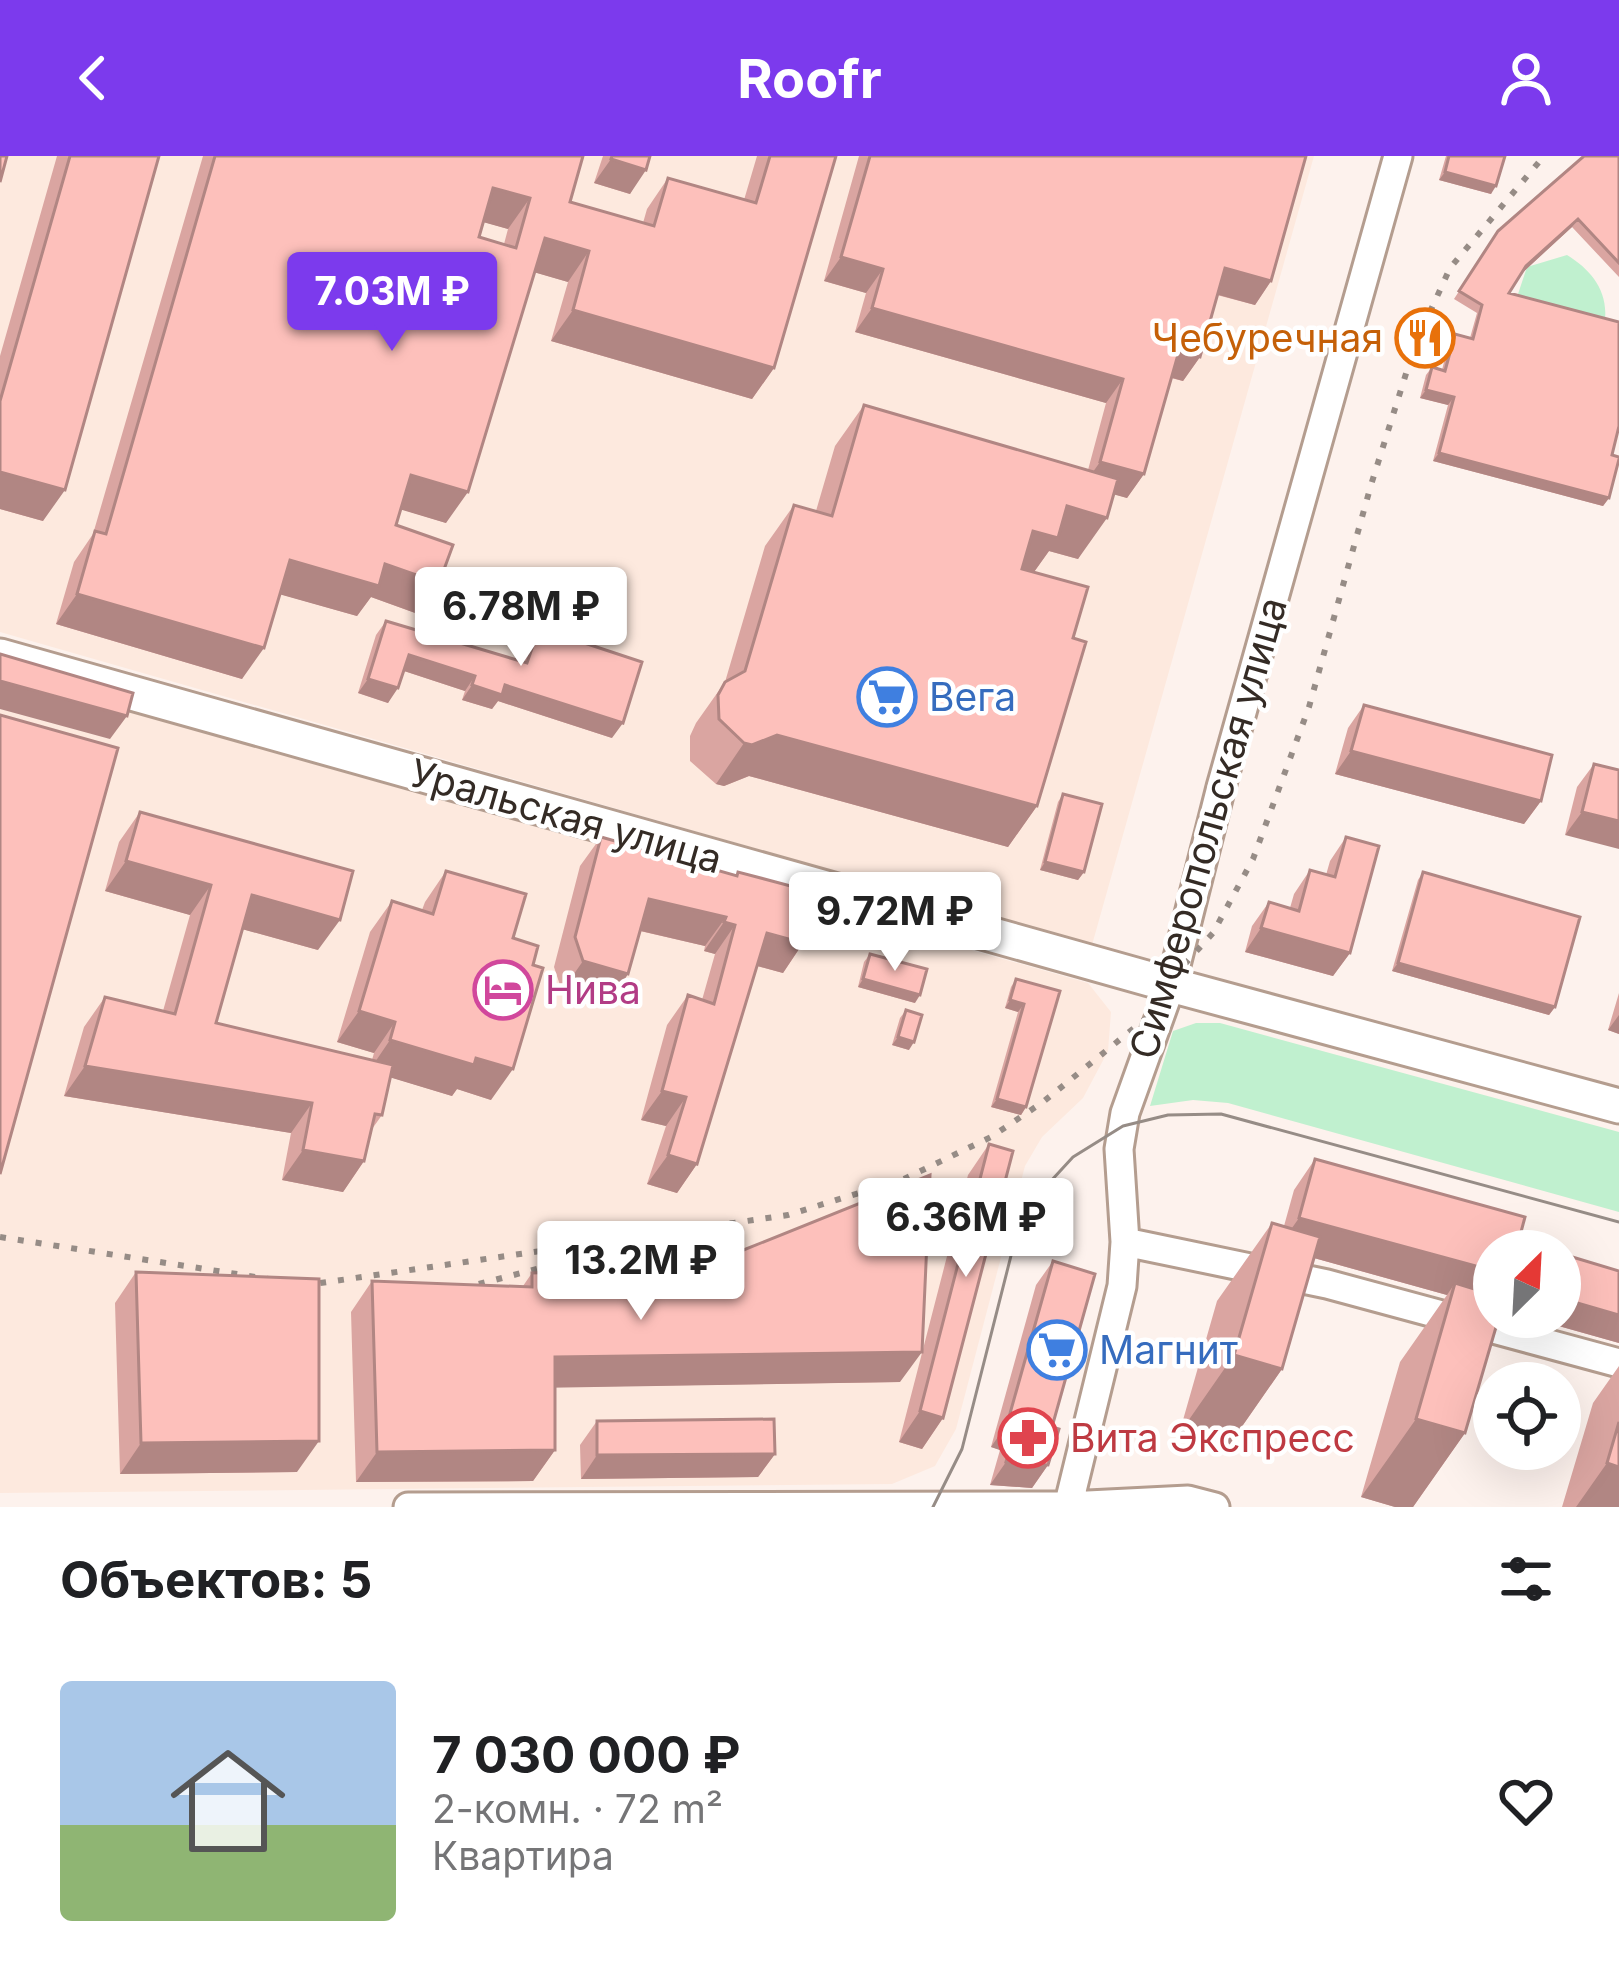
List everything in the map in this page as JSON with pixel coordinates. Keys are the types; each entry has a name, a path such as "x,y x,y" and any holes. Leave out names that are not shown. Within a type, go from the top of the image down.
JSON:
{"main road":[{"name":"Уральская улица","path":"0,652 1619,1106"},
{"name":"Уральская улица","path":"1172,981 1619,1095"}],"street":[{"name":"Симферопольская улица","path":"1068,1506 1122,1286 1125,1242 1120,1149 1125,1113 1172,981 1221,787 1398,156"},
{"path":"1125,1242 1328,1284 1619,1363"},
{"path":"408,1507 1068,1506 1188,1500 1215,1507"}],"shaded area":[{"path":"0,156 1314,156 1092,945 0,632"},
{"path":"0,675 1088,983 1111,1012 1108,1051 1083,1098 1042,1137 1025,1166 956,1429 935,1466 892,1484 0,1493"}],"green space":[{"path":"1567,255 1596,281 1604,299 1605,319 1517,297 1527,267"},
{"path":"1196,1023 1220,1023 1619,1132 1619,1212 1228,1103 1193,1100 1150,1106 1173,1031"}],"building":[{"path":"0,156 7,156 0,182"},
{"path":"70,156 159,156 65,490 0,472 0,401"},
{"path":"215,156 583,156 570,202 654,226 668,178 756,203 770,156 836,156 774,368 573,310 589,251 545,238 468,492 411,475 396,525 453,545 439,583 385,564 379,586 290,560 264,648 77,594 95,531 106,534","holes":["493,188 530,198 516,248 479,237"]},
{"path":"612,156 650,156 646,170"},
{"path":"870,156 1306,156 1271,281 1225,268 1200,357 1179,351 1144,474 1100,462 1123,379 872,308 883,269 841,257"},
{"path":"1449,156 1505,156 1496,186 1445,172"},
{"path":"1584,156 1619,156 1619,263 1578,219 1526,266 1509,293 1619,322 1619,426 1612,455 1619,459 1609,498 1439,453 1454,397 1426,390 1432,367 1445,371 1455,334 1473,339 1482,305 1459,291 1498,231"},
{"path":"864,405 1118,479 1107,518 1067,506 1058,538 1033,531 1022,569 1088,587 1073,638 1086,642 1037,806 777,735 752,745 744,743 719,719 718,695 725,682 745,671 794,505 832,516"},
{"path":"386,621 527,663 539,628 642,662 623,723 505,685 502,695 472,685 475,676 409,655 398,688 368,679"},
{"path":"0,654 133,693 127,716 0,681"},
{"path":"1364,705 1552,755 1541,801 1351,751"},
{"path":"0,715 118,748 0,1174"},
{"path":"1594,764 1619,770 1619,821 1582,812"},
{"path":"1063,794 1102,804 1084,872 1045,862"},
{"path":"140,812 353,871 340,920 252,895 216,1023 393,1065 382,1115 375,1114 364,1161 303,1150 312,1103 85,1066 105,997 175,1014 211,885 126,861"},
{"path":"601,837 737,876 738,872 817,893 803,943 767,933 697,1164 668,1155 686,1097 662,1091 688,995 714,1004 735,925 724,922 726,917 649,899 628,974 583,961 575,937"},
{"path":"1346,837 1379,846 1350,953 1261,928 1269,902 1299,911 1310,870 1335,877"},
{"path":"446,871 526,894 513,938 538,946 533,965 543,968 513,1069 476,1058 474,1065 390,1040 395,1022 359,1011 392,901 433,914"},
{"path":"1423,872 1580,917 1555,1007 1398,963"},
{"path":"870,954 927,969 920,995 863,979"},
{"path":"1016,979 1060,991 1026,1107 997,1099 1024,1004 1010,1000"},
{"path":"906,1010 922,1015 914,1042 898,1037"},
{"path":"989,1144 1013,1151 943,1418 920,1411"},
{"path":"1315,1159 1525,1217 1522,1230 1473,1230 1473,1265 1299,1218"},
{"path":"930,1175 922,1352 555,1357 555,1450 377,1452 372,1281 532,1287 532,1273 634,1269 741,1251"},
{"path":"1272,1223 1320,1237 1282,1369 1234,1355"},
{"path":"1581,1260 1619,1271 1619,1315 1581,1304"},
{"path":"1053,1261 1095,1274 1052,1427 1059,1429 1048,1465 1006,1462 1017,1426 1007,1424"},
{"path":"136,1272 319,1279 319,1441 141,1443"},
{"path":"1455,1283 1473,1289 1473,1338 1493,1338 1486,1362 1473,1362 1473,1406 1465,1433 1416,1419"},
{"path":"774,1419 775,1454 597,1455 597,1421"},
{"path":"1619,1422 1619,1467 1607,1463"}],"tram line":[{"path":"933,1507 962,1449 1016,1236 1038,1195 1073,1157 1123,1126 1168,1115 1221,1114 1619,1222"}],"railway":[{"path":"0,1237 307,1285 788,1215 904,1179 991,1137 1043,1102 1160,1007 1173,977 1213,933 1253,859 1309,707 1415,345 1450,268 1544,156"},
{"path":"444,1293 560,1263"}],"place":[{"name":"Чебуречная","path":"1425,338"},
{"name":"Вега","path":"887,697"},
{"name":"Нива","path":"503,990"},
{"name":"Магнит","path":"1057,1350"},
{"name":"Вита Экспресс","path":"1028,1438"}]}
